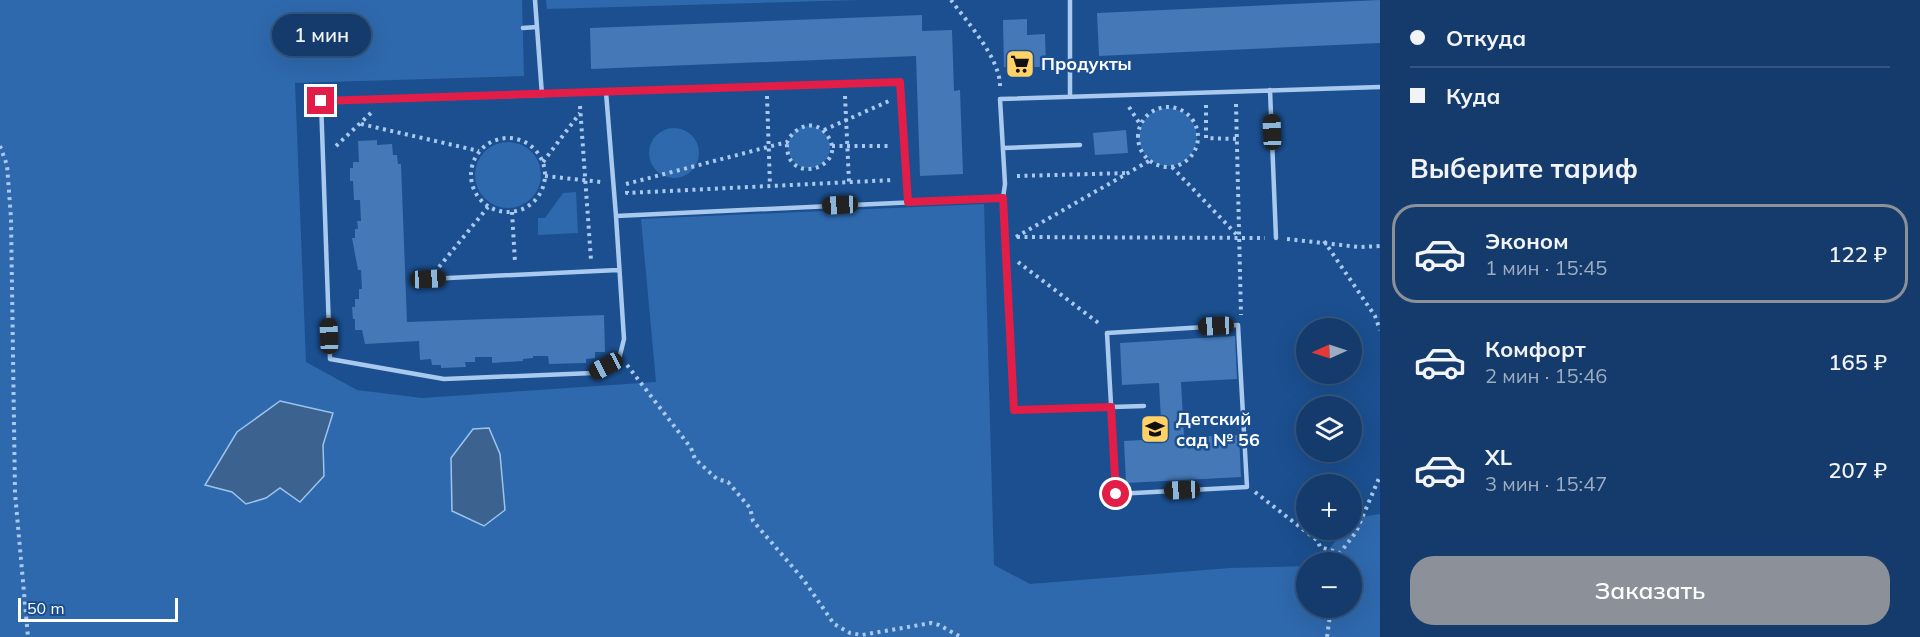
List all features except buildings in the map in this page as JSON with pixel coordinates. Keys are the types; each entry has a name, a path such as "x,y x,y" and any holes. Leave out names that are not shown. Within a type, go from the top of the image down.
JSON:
{"lane":[{"path":"535,0 542,95"},
{"path":"1070,0 1070,97"},
{"path":"523,28 537,27"},
{"path":"606,92 624,339 619,359 593,373 444,379 330,359 321,101 900,82 908,202"},
{"path":"1144,406 1014,410 1000,99 1380,87"},
{"path":"1270,90 1276,238"},
{"path":"1003,148 1080,145"},
{"path":"616,216 1003,198"},
{"path":"428,279 618,270"},
{"path":"1238,325 1247,487 1116,494 1107,333 1238,325"}],"path":[{"path":"951,0 979,39 1000,74 1000,99"},
{"path":"844,84 849,182"},
{"path":"767,86 770,186"},
{"path":"1236,91 1241,314 1238,325"},
{"path":"1206,92 1206,138"},
{"path":"579,93 592,271"},
{"path":"824,130 900,96"},
{"path":"323,157 361,124 385,99"},
{"path":"1171,106 1182,110 1192,118 1198,129 1198,141 1194,153 1184,163 1172,167 1160,166 1149,161 1140,150 1137,137 1140,124 1148,114 1158,108 1171,106"},
{"path":"543,162 581,113"},
{"path":"361,124 479,151"},
{"path":"545,176 628,184 769,148 787,142 794,131 804,126 814,125 824,130 832,146 827,162 819,168 806,170 790,159 787,142"},
{"path":"501,138 514,138 526,142 543,162 545,176 536,200 525,208 512,212 500,212 488,207 476,196 471,181 471,165 479,151 489,142 501,138"},
{"path":"1198,141 1206,138 1237,139"},
{"path":"832,146 903,145"},
{"path":"0,146 7,165 11,218 15,493 28,637"},
{"path":"1149,161 1015,237 1276,238 1324,241 1359,247 1380,246"},
{"path":"1172,167 1240,238"},
{"path":"1004,176 1130,173"},
{"path":"628,184 627,193 906,179"},
{"path":"428,279 488,207"},
{"path":"512,212 516,275"},
{"path":"1324,241 1376,316 1380,330"},
{"path":"1006,261 1017,261 1101,325 1107,333"},
{"path":"619,359 630,367 691,448 695,459 717,479 728,482 750,508 753,521 803,579 834,624 850,633 862,635 931,623 961,637"},
{"path":"1342,552 1356,532 1380,476"},
{"path":"1247,487 1318,541 1320,547 1338,552"},
{"path":"1327,637 1330,618"}],"shaded area":[{"path":"0,0 522,0 524,76 295,83 306,362 357,390 422,398 656,382 641,219 984,204 994,565 1030,584 1230,568 1296,566 1296,618 1362,618 1362,552 1326,552 1337,540 1362,540 1362,517 1380,514 1380,637 0,637","holes":["280,401 333,413 323,445 324,476 301,502 280,488 266,498 246,504 232,492 206,485"]},
{"path":"546,0 859,0 547,9"},
{"path":"1168,108 1179,110 1192,121 1197,137 1195,148 1184,161 1168,166 1157,164 1144,153 1139,137 1141,126 1152,113"},
{"path":"809,126 824,132 830,147 824,162 809,168 794,162 788,147 794,132"},
{"path":"669,128 679,128 692,135 699,148 699,158 692,171 679,178 669,178 660,174 653,167 649,158 649,148 653,139 660,132"},
{"path":"508,142 521,145 531,152 538,162 541,175 538,188 531,198 521,205 508,208 495,205 485,198 478,188 475,175 478,162 485,152 495,145"},
{"path":"576,192 578,233 538,235 538,218 545,218 563,193"},
{"path":"280,401 333,413 323,445 324,476 300,502 280,488 266,498 246,504 232,492 205,485 237,432"},
{"path":"489,428 500,454 505,510 484,526 452,511 451,458 473,429"}],"place":[{"name":"Продукты","path":"1020,64"},
{"name":"Детский сад № 56","path":"1155,429"}],"route":[{"path":"321,101 900,82 908,202 1003,198 1014,410 1111,407 1116,494"}]}
